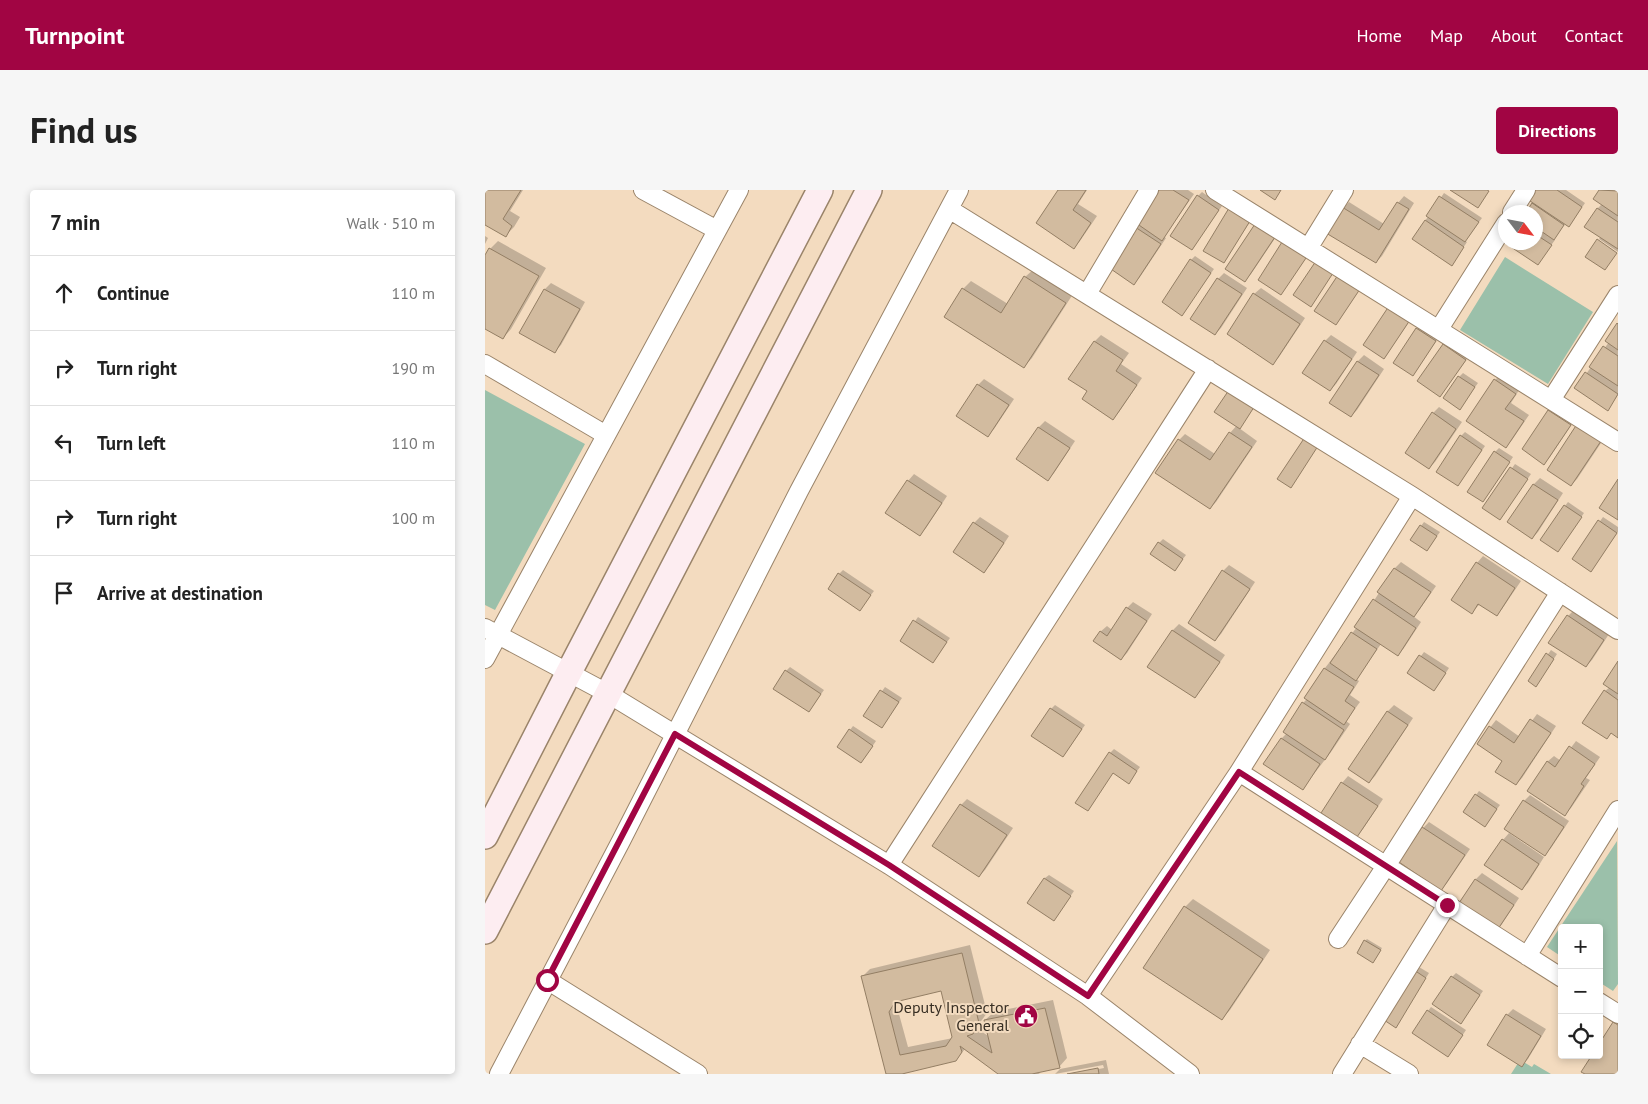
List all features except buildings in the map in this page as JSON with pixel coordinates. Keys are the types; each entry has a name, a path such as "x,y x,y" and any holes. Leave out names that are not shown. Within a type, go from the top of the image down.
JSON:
{"main road":[{"path":"485,836 820,190"},
{"path":"485,931 869,190"}],"street":[{"path":"643,190 717,230"},
{"path":"485,659 491,632 606,435 739,190"},
{"path":"499,1074 799,491 959,190"},
{"path":"1087,294 1149,190"},
{"path":"1215,190 1309,247 1618,442"},
{"path":"1309,247 1344,190"},
{"path":"1516,205 1526,190"},
{"path":"949,209 1412,496 1618,630"},
{"path":"1439,329 1498,234"},
{"path":"1551,400 1618,295"},
{"path":"485,364 606,435"},
{"path":"889,865 1208,369"},
{"path":"1088,996 1239,772 1412,496"},
{"path":"1338,939 1560,592"},
{"path":"491,632 607,693 889,865 1088,996 1190,1074"},
{"path":"1239,772 1558,975"},
{"path":"1527,956 1616,819"},
{"path":"1342,1074 1447,905"},
{"path":"547,980 697,1074"},
{"path":"1603,1005 1618,1014"},
{"path":"1360,1044 1409,1074"}],"green space":[{"path":"1505,257 1593,312 1548,384 1460,330"},
{"path":"485,390 585,444 495,610 485,605"},
{"path":"1617,841 1618,984 1613,991 1603,985 1603,924 1562,924"},
{"path":"1558,930 1558,954 1547,947"},
{"path":"1520,1060 1532,1067 1534,1064 1551,1074 1511,1074"}],"place":[{"name":"Deputy Inspector General","path":"1026,1016"}],"route":[{"path":"547,980 675,734 889,865 1088,996 1239,772 1447,905"}]}
